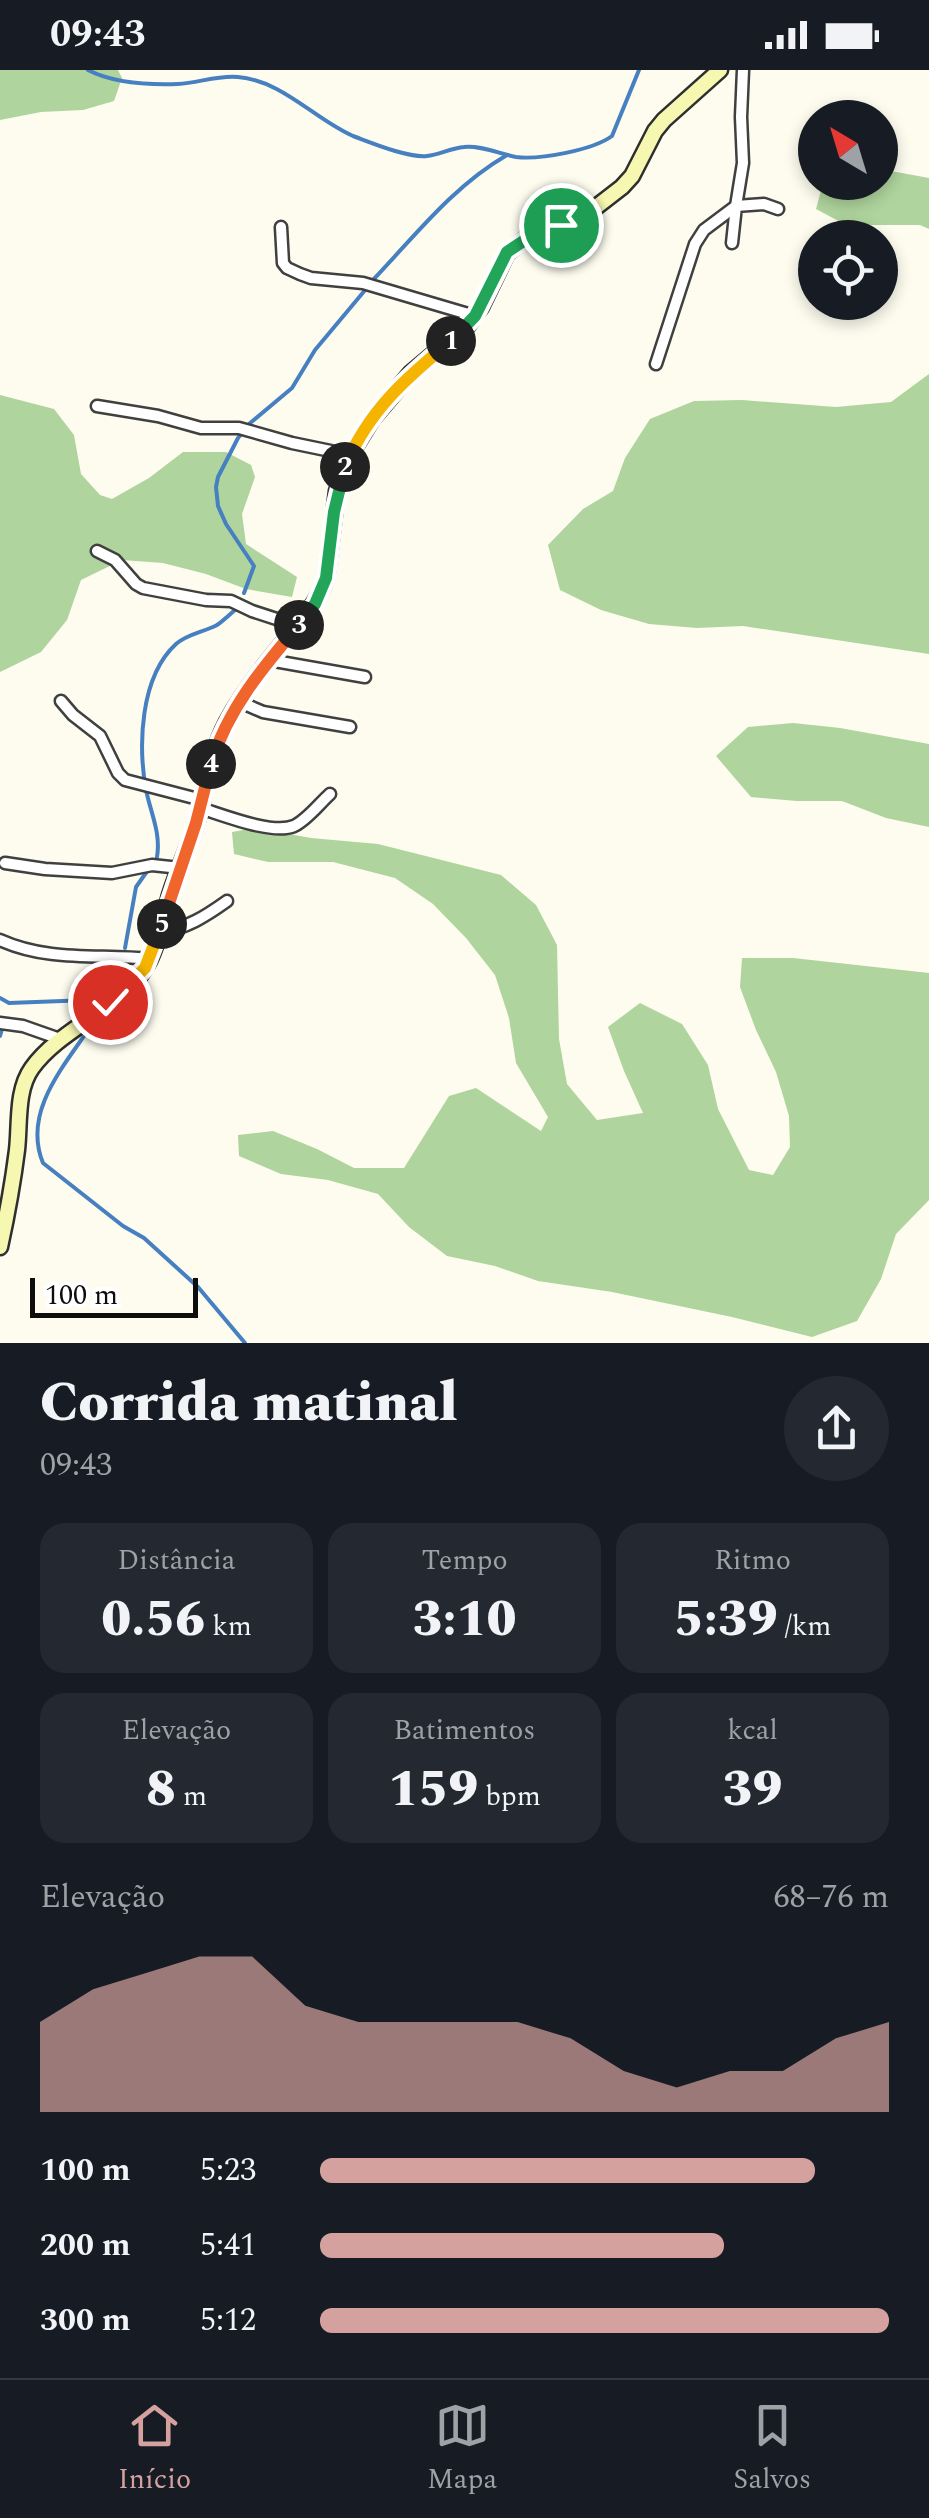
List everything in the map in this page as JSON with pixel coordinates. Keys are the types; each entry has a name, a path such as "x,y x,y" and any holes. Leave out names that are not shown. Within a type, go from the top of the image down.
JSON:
{"street":[{"path":"0,1248 25,1081 40,1058 125,990 150,959 222,731 269,660 315,604 326,578 337,491 350,454 372,418 398,386 475,316 507,252 528,238 590,211 622,187 640,163 655,131 720,70"},
{"path":"732,244 744,163 742,70"},
{"path":"656,364 695,244 704,230 736,206 764,204 778,208"},
{"path":"281,227 281,256 287,268 311,278 369,285 475,316"},
{"path":"97,406 201,428 238,428 350,454"},
{"path":"97,552 115,560 143,588 232,601 298,626"},
{"path":"269,660 365,677"},
{"path":"62,701 100,736 121,777 261,826 290,828 330,794"},
{"path":"240,702 263,712 350,727"},
{"path":"4,863 112,873 152,865 180,868"},
{"path":"160,932 190,924 227,901"},
{"path":"0,940 36,953 64,957 150,959"},
{"path":"0,1023 23,1026 60,1039"}],"green space":[{"path":"0,70 118,70 122,78 114,101 83,110 41,112 0,120"},
{"path":"898,172 929,178 929,229 898,225 898,220 837,220 816,209 818,200 898,200"},
{"path":"929,374 929,654 743,626 649,624 601,610 560,590 548,545 583,509 613,491 625,458 650,419 694,401 742,400 836,407 891,402"},
{"path":"0,395 54,409 74,435 81,474 100,495 112,499 183,452 226,452 251,465 255,477 242,514 246,544 297,577 292,597 246,589 163,563 122,560 81,580 67,620 41,652 0,672"},
{"path":"793,723 929,744 929,827 886,818 842,801 751,797 716,756 748,727"},
{"path":"255,828 378,844 501,875 536,905 557,945 559,1039 567,1084 597,1120 643,1113 608,1027 640,1003 682,1024 708,1065 718,1109 749,1170 773,1175 790,1147 789,1116 776,1072 740,987 742,958 793,958 929,973 929,1200 896,1234 881,1279 857,1321 812,1337 612,1292 538,1281 495,1266 447,1256 409,1227 378,1194 328,1180 281,1174 239,1156 238,1135 273,1131 354,1168 404,1168 449,1096 476,1088 541,1131 548,1117 516,1063 509,1018 495,975 433,904 395,878 333,862 268,862 234,854 232,832"}],"waterway":[{"path":"88,70 109,78 144,83 178,84 230,77 254,80 284,93 353,136 400,152 427,156 470,147 526,158 580,150 612,136 639,70"},
{"path":"372,281 451,197 507,155"},
{"path":"244,593 254,566 218,506 218,477 249,424 292,388 315,350 366,289"},
{"path":"157,857 157,832 142,753 149,693 155,674 176,644 217,625 235,610"},
{"path":"125,948 136,887 148,870"},
{"path":"0,998 9,1003 89,1000 120,963"},
{"path":"91,1026 58,1073 42,1108 38,1144 43,1163 144,1238 198,1287 245,1343"},
{"path":"0,1036 2,1029"}],"route":[{"path":"110,1002 145,968 155,947 222,731 322,590 337,491 350,454 398,386 475,316 507,252 517,243 561,225"}]}
